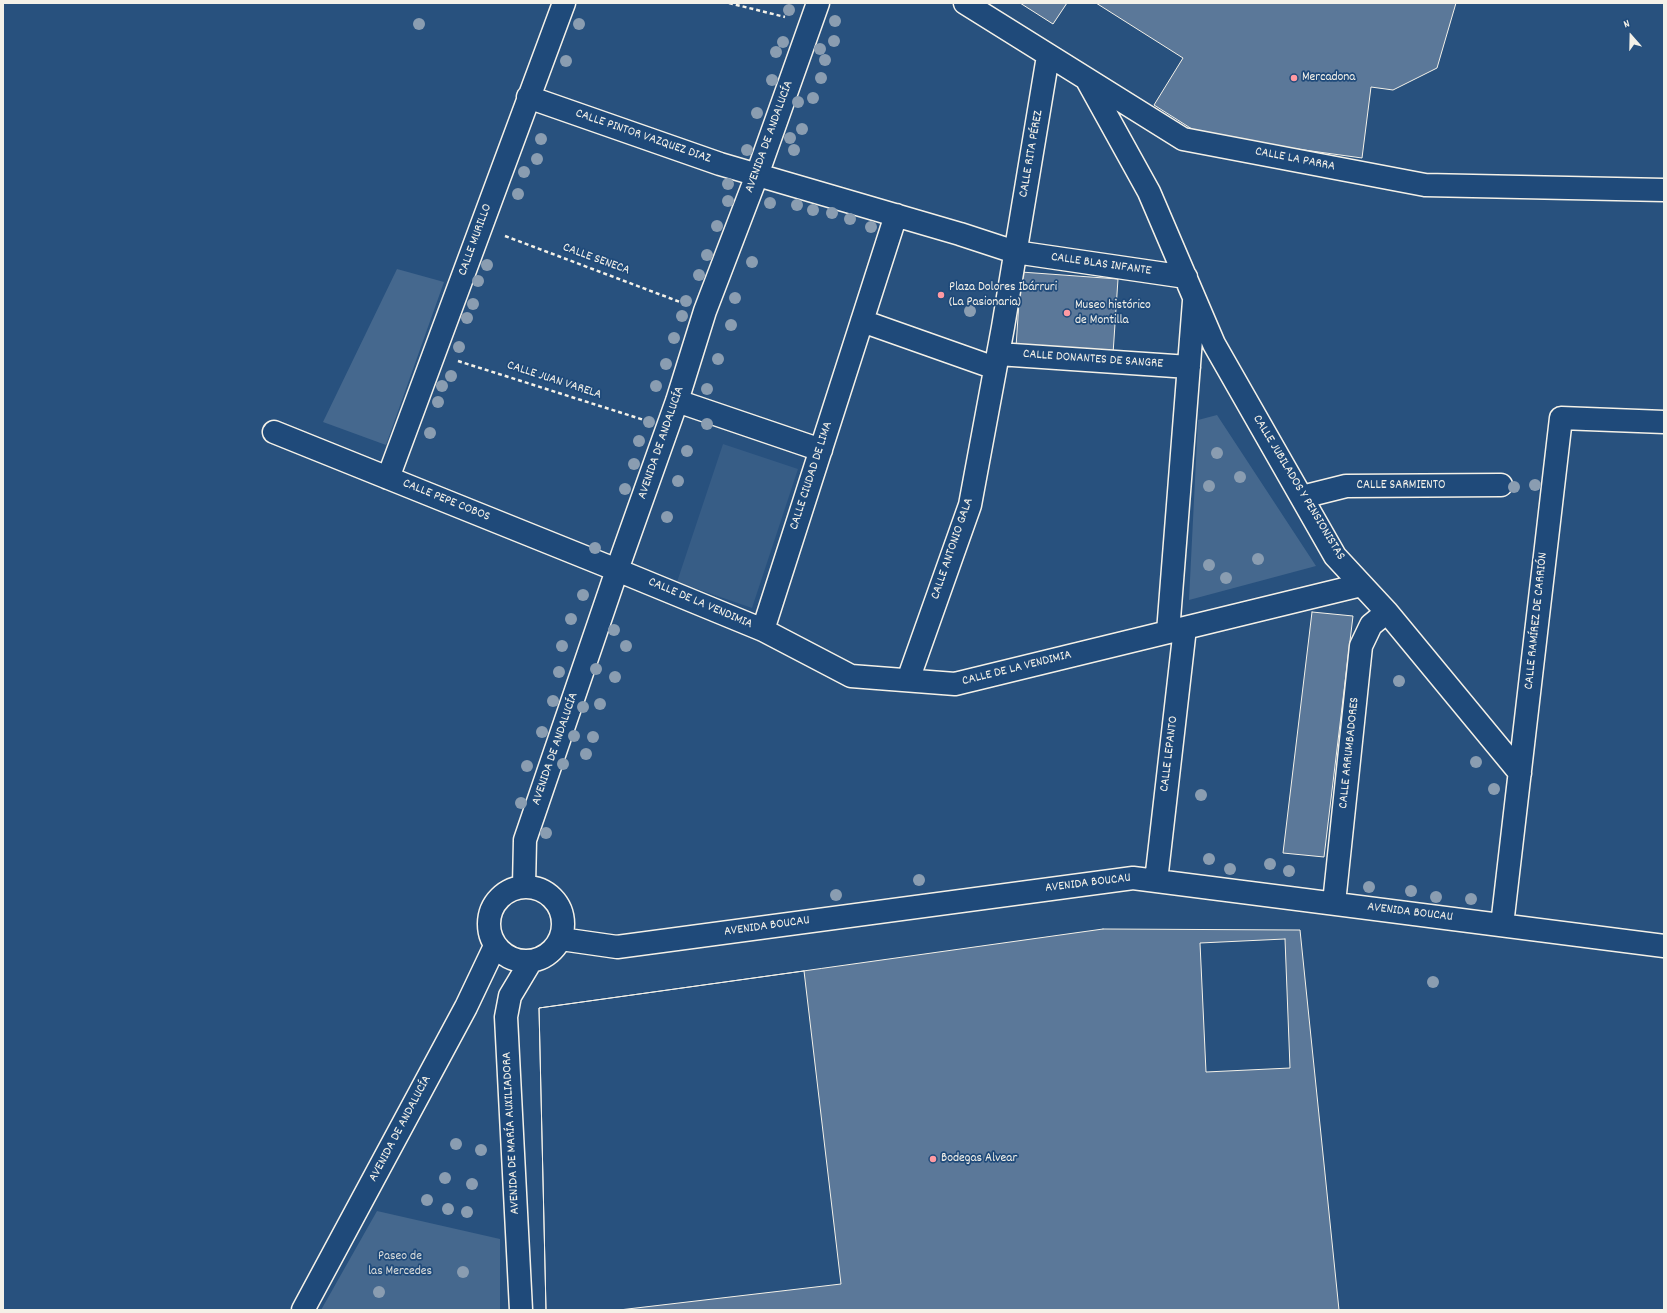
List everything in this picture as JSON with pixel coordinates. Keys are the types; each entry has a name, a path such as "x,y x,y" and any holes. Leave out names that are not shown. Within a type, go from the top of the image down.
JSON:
{"street":[{"name":"CALLE MURILLO","path":"388,478 564,3"},
{"name":"AVENIDA DE ANDALUCÍA","path":"524,886 525,840 617,570 678,401 705,311 757,175 818,3"},
{"name":"CALLE LA PARRA","path":"965,3 1183,139 1425,185 1664,190"},
{"name":"CALLE RITA PÉREZ","path":"1015,252 1048,56"},
{"name":"CALLE JUBILADOS Y PENSIONISTAS","path":"1088,80 1149,192 1214,344 1336,556 1361,585 1388,612 1520,773"},
{"name":"CALLE PINTOR VAZQUEZ DIAZ","path":"528,97 757,175"},
{"path":"757,175 896,215 1015,252 996,361 862,321 896,215"},
{"name":"CALLE BLAS INFANTE","path":"1015,252 1186,277"},
{"name":"CALLE JUBILADOS Y PENSIONISTAS","path":"1176,630 1189,367 1194,298"},
{"name":"CALLE CIUDAD DE LIMA","path":"763,630 862,321"},
{"name":"CALLE DONANTES DE SANGRE","path":"996,361 1189,367"},
{"name":"CALLE ANTONIO GALA","path":"908,680 970,505 996,361"},
{"path":"678,401 820,450"},
{"name":"CALLE RAMÍREZ DE CARRIÓN","path":"1502,926 1561,418 1664,422"},
{"name":"CALLE PEPE COBOS","path":"274,432 617,570"},
{"name":"CALLE SARMIENTO","path":"1302,497 1346,486 1501,485"},
{"name":"CALLE DE LA VENDIMIA","path":"617,570 763,630 851,676 955,684 1361,585"},
{"name":"CALLE ARRUMBADORES","path":"1334,903 1361,646 1371,625 1388,612"},
{"name":"CALLE LEPANTO","path":"1156,881 1176,630"},
{"name":"AVENIDA BOUCAU","path":"560,939 617,947 1133,878 1664,946"},
{"path":"524,886 539,888 552,896 561,909 564,924 560,939 548,954 530,961 517,961 505,956 495,946 489,932 489,915 496,901 508,890 524,886"},
{"name":"AVENIDA DE ANDALUCÍA","path":"303,1310 466,1007 495,946"},
{"name":"AVENIDA DE MARÍA AUXILIADORA","path":"522,1310 506,1017 510,996 530,961"}],"path":[{"path":"729,3 811,24"},
{"name":"CALLE SENECA","path":"480,227 705,311"},
{"name":"CALLE JUAN VARELA","path":"434,353 667,428"}],"shaded area":[{"path":"723,444 798,469 752,608 677,582"}],"green space":[{"path":"397,269 444,282 386,445 323,422"},
{"path":"1217,415 1316,566 1189,600 1198,420"},
{"name":"Paseo de las Mercedes","path":"377,1211 500,1239 500,1310 321,1310"}],"building":[{"path":"1020,3 1067,3 1053,24"},
{"name":"Mercadona","path":"1096,3 1456,3 1437,68 1393,90 1371,87 1362,158 1203,136 1154,105 1183,58"},
{"name":"Museo histórico de Montilla","path":"1021,272 1118,279 1113,354 1016,347"},
{"path":"1312,612 1353,616 1324,857 1283,853"},
{"name":"Bodegas Alvear","path":"1103,929 1300,930 1339,1310 546,1310 539,1008"},
{"path":"1285,939 1290,1068 1206,1072 1200,943"},
{"path":"804,971 841,1284 619,1310 546,1310 539,1008"}],"place":[{"name":"Mercadona","path":"1294,78"},
{"name":"Plaza Dolores Ibárruri (La Pasionaria)","path":"941,295"},
{"name":"Museo histórico de Montilla","path":"1067,313"},
{"name":"Bodegas Alvear","path":"933,1159"}]}
